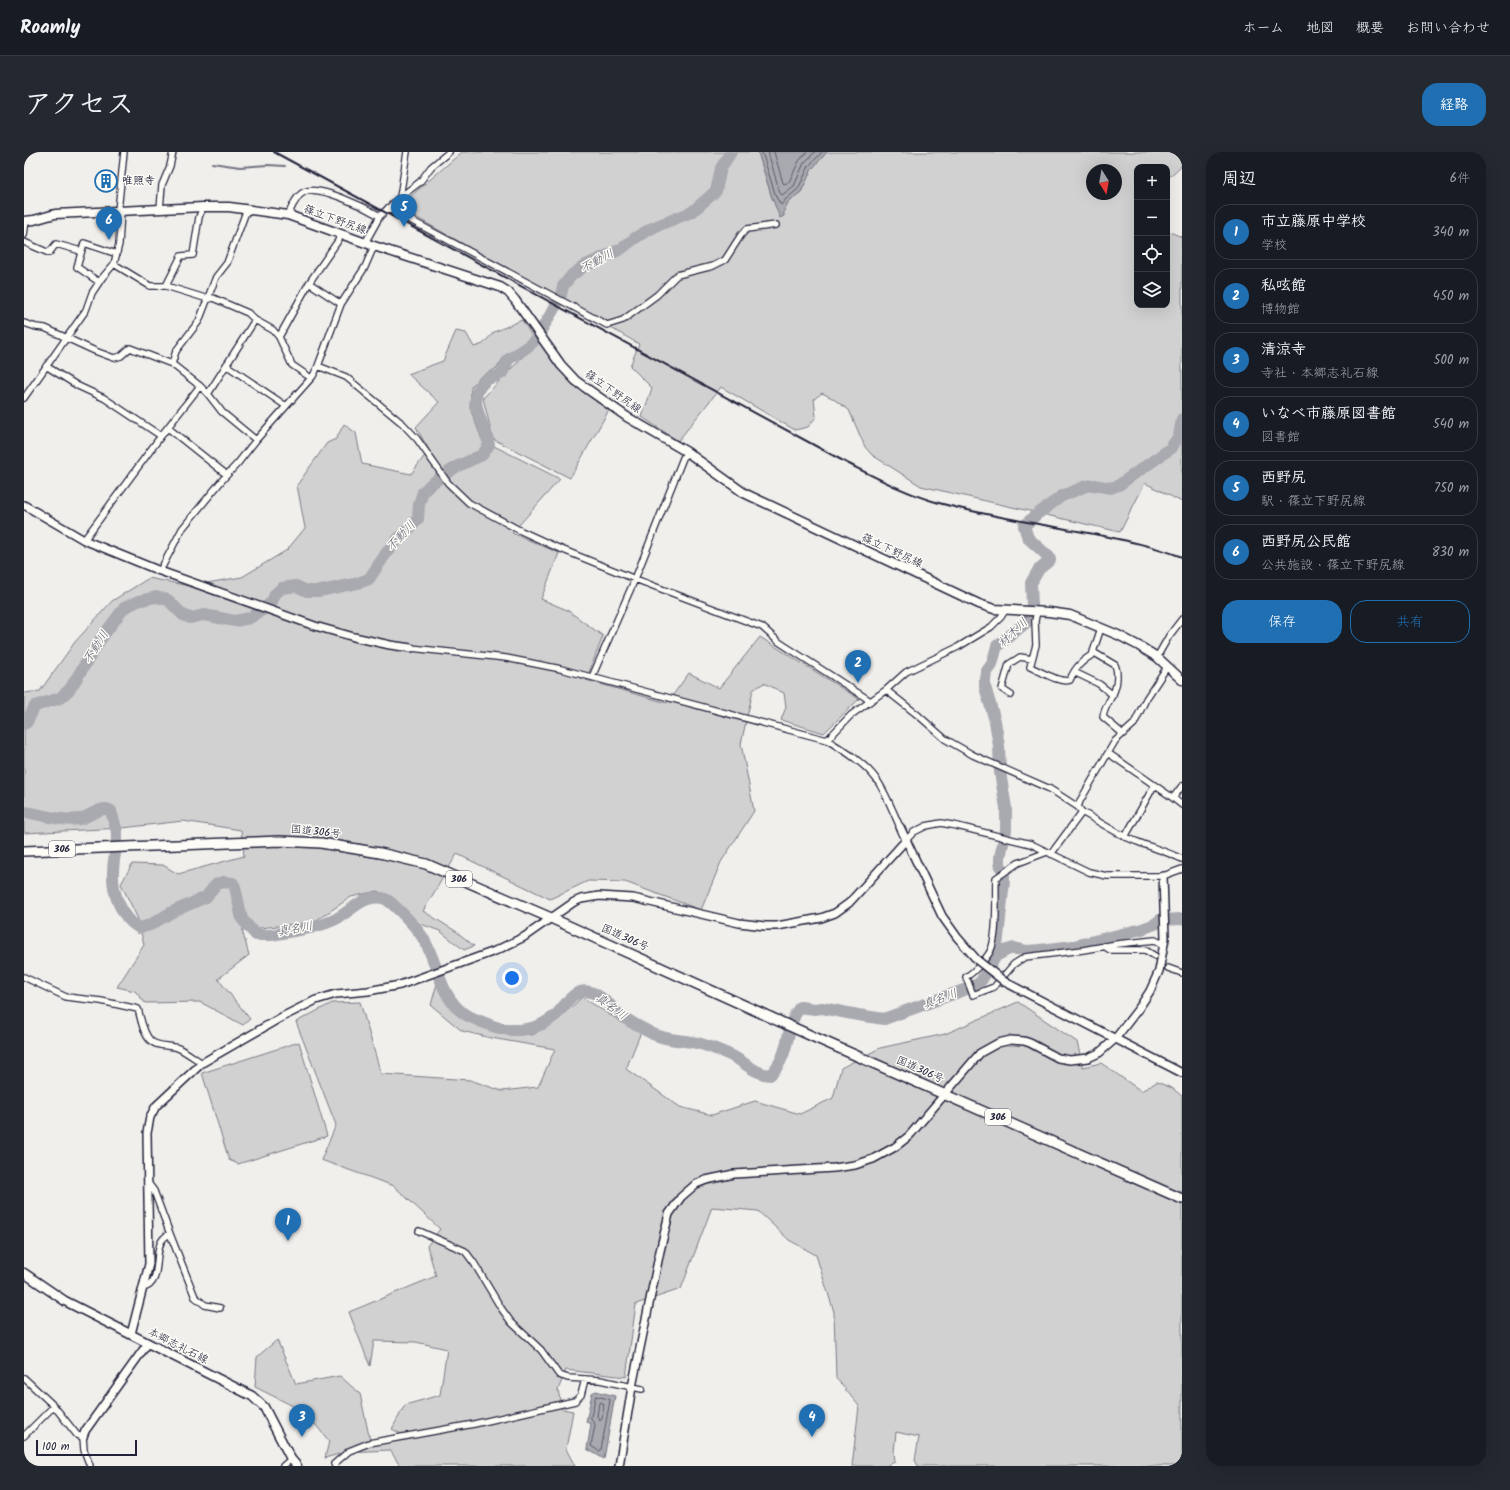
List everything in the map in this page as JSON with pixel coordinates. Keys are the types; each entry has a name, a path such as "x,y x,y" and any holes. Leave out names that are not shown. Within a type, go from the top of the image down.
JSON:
{"highway":[{"name":"国道306号","path":"24,851 280,841 321,843 343,846 426,864 551,918 814,1037 1182,1199"}],"main road":[{"name":"篠立下野尻線","path":"25,221 55,214 203,207 247,209 288,215 365,243 500,287 508,292 515,300 561,365 576,381 627,417 687,452 744,493 979,604 994,609 1025,610 1070,615 1101,628 1139,646 1157,657 1182,680"},
{"name":"本郷志礼石線","path":"24,1273 65,1301 252,1396 264,1407 294,1463"}],"street":[{"path":"24,398 86,310 92,293 99,282 114,264 117,254 120,230 119,211 124,152"},
{"path":"160,209 162,185 170,166 173,152"},
{"path":"400,197 407,152"},
{"path":"365,243 380,216 400,197 420,182 431,167 450,152"},
{"path":"288,215 300,194 306,191 316,191 334,195 364,207 380,216"},
{"path":"166,286 181,256 193,255 199,217 203,207"},
{"path":"388,208 562,302 593,316 607,325 623,320 657,295 677,275 713,266 725,260 741,235 747,229 776,225"},
{"path":"172,364 176,351 199,321 216,278 227,263 247,209"},
{"path":"24,235 25,221"},
{"path":"279,337 309,283 342,235"},
{"path":"24,242 49,253 56,244 82,251"},
{"path":"99,282 78,267 84,243 117,254"},
{"path":"160,571 182,529 238,464 256,440 311,378 318,366 341,304 365,267 374,246"},
{"path":"114,264 150,286 166,286 208,299 213,298 248,313 254,320 273,330 279,337 292,365 311,378"},
{"path":"309,283 341,304"},
{"path":"208,394 254,320"},
{"path":"24,323 45,328 114,358 121,356 130,348 172,364 200,386 222,412 256,440"},
{"path":"226,364 286,406"},
{"path":"46,366 78,386 104,398 161,436"},
{"path":"318,366 346,377 382,406 417,439 446,479 469,503 491,516 556,547 635,579 762,627 779,642 870,701"},
{"path":"84,540 200,386"},
{"path":"168,428 227,476"},
{"path":"592,677 635,579 683,458 687,452"},
{"path":"24,504 84,540 160,571 315,626 354,638 411,648 506,658 592,677 827,740 860,762 876,779 887,797 942,916 957,937 977,960 1005,982 1182,1073"},
{"path":"827,740 851,715 886,690 906,672 958,647 991,627 997,622 1006,609"},
{"path":"1036,611 1036,645 1030,667 1060,680 1067,681 1070,680 1082,662 1095,653"},
{"path":"1157,657 1169,636 1182,620"},
{"path":"1101,628 1093,652 1115,665 1116,668 1116,686 1104,717 1123,734"},
{"path":"1011,695 1002,689 1009,664 1020,656 1032,659"},
{"path":"1078,807 1115,741 1134,724 1152,689 1167,667"},
{"path":"1074,672 1099,684 1113,695"},
{"path":"886,690 945,739 996,765 1050,789 1078,807 1082,812 1125,836 1168,852 1182,859"},
{"path":"1108,753 1154,786 1174,798 1182,806"},
{"path":"1125,836 1154,786"},
{"path":"1174,798 1182,786"},
{"path":"1082,812 1049,853 1018,863 996,878 992,948 973,972 966,977 972,995 994,987 1014,964 1025,957 1154,940 1161,943 1164,948"},
{"path":"130,1334 149,1264 147,1133 150,1118 156,1106 202,1064 280,1018 316,1000 336,994 368,991 400,985 446,970 495,951 524,937 574,902 599,896 633,898 739,923 765,926 777,926 821,918 835,913 849,903 914,832 926,826 941,823 1031,844 1089,872 1107,876 1163,876 1182,869"},
{"path":"619,1466 632,1387 660,1251 669,1214 681,1197 696,1184 706,1180 734,1174 834,1168 855,1165 873,1159 895,1147 909,1136 980,1053 998,1043 1011,1040 1030,1043 1053,1056 1070,1060 1094,1056 1105,1049 1115,1039 1150,991 1159,971 1165,938 1163,876"},
{"path":"1104,946 1110,950 1144,950 1155,956"},
{"path":"1168,968 1182,973"},
{"path":"24,977 66,997 101,1001 138,1009 150,1041 155,1044 178,1048 202,1064"},
{"path":"148,1183 154,1191 195,1297 205,1305 220,1308"},
{"path":"419,1231 466,1251 504,1313 511,1322 541,1350 559,1375 568,1378 600,1380 642,1389"},
{"path":"143,1288 148,1287 153,1282 160,1245 163,1238 170,1234"},
{"path":"90,1466 84,1450 83,1437 85,1431 148,1343"},
{"path":"24,1378 54,1406 77,1435 83,1437"},
{"path":"335,1466 334,1464 349,1451 369,1444 474,1424 575,1401 581,1395 585,1379"},
{"path":"24,1436 54,1406"},
{"path":"283,1466 294,1463"}],"shaded area":[{"path":"462,152 758,152 772,198 784,211 788,202 801,192 812,168 827,152 1182,152 1182,165 1170,176 1170,164 1134,164 1134,308 1170,308 1170,232 1182,237 1182,502 1145,483 1120,532 921,486 872,455 865,447 849,410 822,393 814,399 816,417 808,427 795,430 721,387 678,441 642,417 652,388 630,366 639,344 407,212 404,202"},
{"path":"522,320 532,336 523,346 505,355 497,368 481,376 471,387 470,408 482,440 560,479 512,533 559,553 541,599 567,610 603,636 586,680 667,703 689,673 719,688 760,637 859,699 824,733 781,720 786,707 784,693 764,683 753,690 741,744 754,811 721,862 701,910 625,882 588,881 550,899 457,854 423,911 457,932 474,946 464,950 440,931 415,922 394,899 377,891 351,897 314,922 242,930 249,955 218,979 250,1019 243,1025 200,1002 145,1003 135,991 117,987 144,945 138,919 121,884 132,864 163,865 178,874 244,856 241,830 183,821 122,828 24,833 24,693 40,691 75,642 112,601 149,578 189,586 242,577 287,550 305,528 297,485 327,443 336,439 344,424 356,433 362,464 411,474 429,450 416,427 439,402 408,374 443,361 456,331 466,333 474,347 483,344 494,332"},
{"path":"539,340 573,383 609,410 570,478 493,439 483,398"},
{"path":"438,980 446,995 455,1007 476,1023 488,1028 502,1031 533,1035 572,1007 582,997 641,1032 626,1069 680,1107 712,1115 755,1101 800,1114 833,1098 841,1068 880,1048 945,1034 1018,1002 1077,1042 1083,1067 1101,1063 1141,1091 1157,1082 1172,1088 1182,1096 1182,1466 918,1466 915,1460 919,1437 896,1432 894,1452 895,1462 885,1466 852,1466 859,1406 836,1378 834,1312 816,1255 789,1240 758,1211 712,1207 681,1289 636,1304 626,1377 566,1370 558,1390 562,1409 573,1411 566,1449 575,1466 400,1466 390,1450 346,1452 325,1458 329,1441 305,1412 255,1387 257,1357 277,1340 296,1384 340,1376 360,1394 371,1445 411,1439 392,1429 405,1405 440,1395 447,1349 416,1342 374,1341 370,1366 349,1312 436,1276 427,1246 440,1229 394,1186 321,1160 336,1125 296,1022 332,1003 360,1002 381,1074 470,1080 502,1091 538,1087 555,1049 491,1038 462,1031 431,1005"},
{"path":"299,1042 327,1136 238,1164 229,1160 202,1073"}],"water":[{"path":"758,152 827,152 812,169 801,192 788,202 784,211 784,216 780,218 772,198"},
{"path":"596,1391 615,1396 604,1459 587,1449 591,1424 586,1422 592,1393"}],"waterway":[{"name":"不動川","path":"24,724 27,722 35,706 60,698 70,689 100,640 124,608 138,601 156,597 168,600 183,615 190,618 204,615 235,621 250,618 261,611 272,602 275,594 282,588 296,586 307,591 320,591 358,583 369,579 387,552 418,519 419,504 423,492 431,484 456,467 482,455 489,445 476,402 480,386 488,379 502,373 509,359 526,348 536,339 555,307 561,295 563,286 572,275 586,265 621,249 635,238 654,227 692,212 716,191 721,168 731,152"},
{"path":"212,163 240,167 268,165 285,166"},
{"name":"材木川","path":"996,956 1004,881 1000,857 1006,830 1006,808 1000,772 999,746 995,721 985,687 985,680 986,672 992,664 997,646 1028,621 1031,615 1032,606 1031,583 1039,569 1050,560 1049,557 1028,538 1024,526 1062,496 1086,486 1094,485 1111,488 1119,485 1170,449 1179,436 1182,419"},
{"name":"真名川","path":"24,812 59,819 73,820 84,818 104,809 111,811 116,826 117,835 113,867 114,888 119,904 127,918 139,928 150,925 172,912 206,897 217,884 223,882 233,883 242,919 256,935 271,935 320,925 336,919 363,901 375,897 382,898 391,903 418,931 428,947 449,997 455,1006 463,1013 471,1017 494,1027 522,1030 540,1025 549,1020 557,1014 575,994 584,991 590,992 601,997 616,1012 627,1020 653,1034 665,1038 708,1046 735,1058 754,1070 770,1075 782,1058 792,1023 800,1007 815,1009 822,1008 884,1019 975,986 981,981 996,956 1007,950 1014,948 1027,951 1074,946 1142,929 1155,924 1160,920 1182,919"}],"railway":[{"path":"274,152 847,463 892,485 915,495 958,508 1128,541 1182,557"}],"place":[{"name":"唯照寺","path":"106,181"},
{"name":"西野尻","path":"404,227"},
{"name":"西野尻公民館","path":"109,240"},
{"name":"私呟館","path":"858,683"},
{"name":"市立藤原中学校","path":"288,1241"},
{"name":"清涼寺","path":"302,1437"},
{"name":"いなべ市藤原図書館","path":"812,1437"}]}
